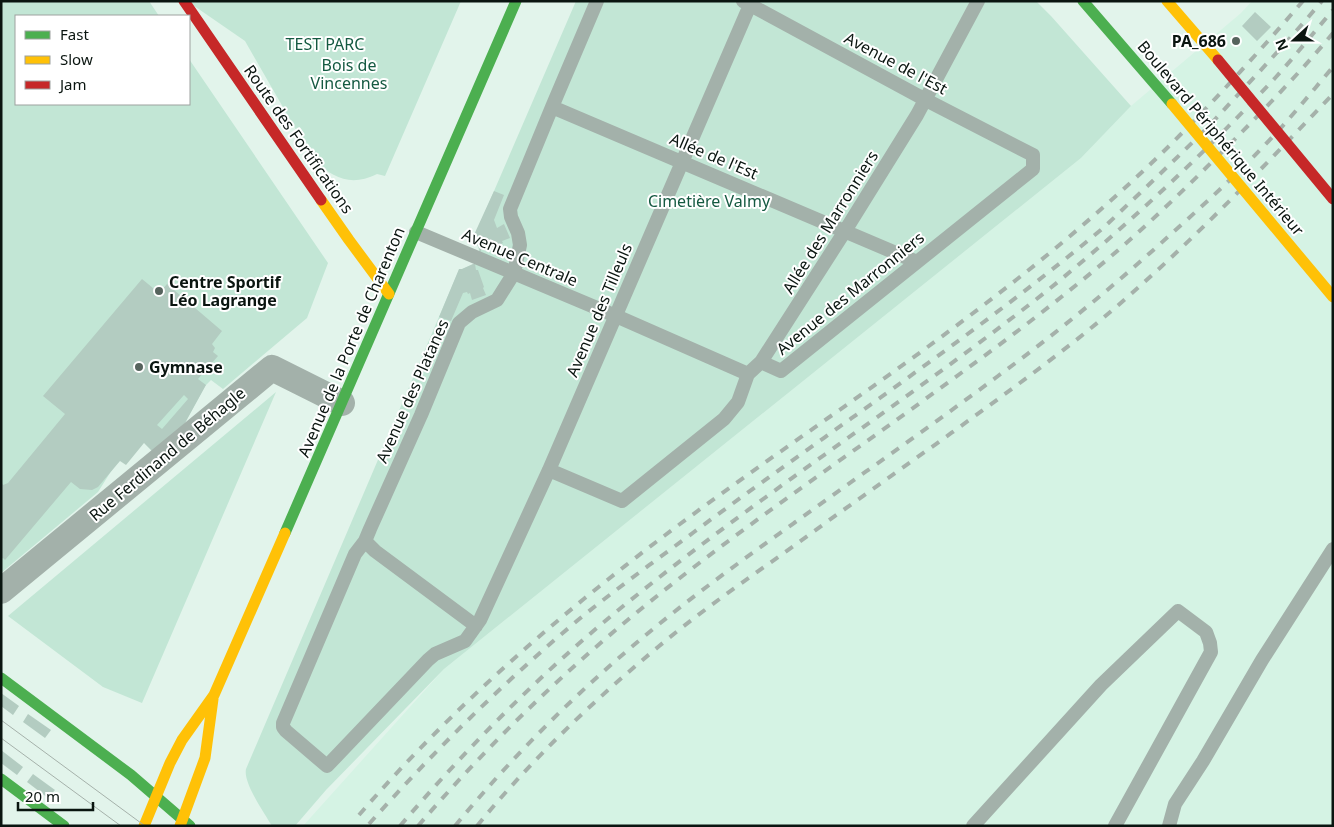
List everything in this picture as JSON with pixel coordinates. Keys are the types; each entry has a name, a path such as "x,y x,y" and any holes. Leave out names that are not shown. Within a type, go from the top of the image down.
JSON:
{"main road":[{"name":"Route des Fortifications","path":"184,1 388,294"},
{"name":"Avenue de la Porte de Charenton","path":"144,826 170,763 182,740 214,695 516,1"},
{"name":"Boulevard Périphérique Intérieur","path":"1083,1 1172,104 1333,297"},
{"path":"1167,1 1333,198"},
{"path":"1,678 131,775 184,824"},
{"name":"Avenue de la Porte de Charenton","path":"184,824 205,758 214,695"},
{"path":"1,779 64,826"}],"street":[{"name":"Rue Ferdinand de Béhagle","path":"1,591 272,368 342,402"}],"lane":[{"name":"Avenue des Platanes","path":"327,766 286,731 283,727 284,723 355,554 365,540 421,415 459,323 472,312 497,300 514,273 520,245 510,209 598,1"},
{"name":"Allée des Marronniers","path":"762,362 846,231 926,100 978,1"},
{"name":"Avenue de l'Est","path":"747,3 1032,155"},
{"name":"Avenue des Tilleuls","path":"327,766 428,660 435,654 465,642 480,620 549,470 616,316 747,3"},
{"name":"Allée de l'Est","path":"552,107 917,262"},
{"name":"Avenue des Marronniers","path":"549,470 622,501 724,419 738,402 748,374 762,362 781,370 1033,169 1032,155"},
{"name":"Avenue Centrale","path":"416,232 748,374"},
{"path":"365,540 375,551 476,626"},
{"path":"1169,826 1175,804 1262,660 1333,549"},
{"path":"973,826 1101,685 1178,611 1206,632 1211,652 1115,826"}],"shaded area":[{"path":"1252,1 1333,1 1333,826 303,826 444,669 1081,158 1131,106 1241,13"}],"green space":[{"name":"Centre Sportif Léo Lagrange","path":"1,1 149,1 158,15 15,15 15,105 190,105 190,60 328,263 307,318 223,389 211,380 205,386 185,423 154,453 144,442 120,460 98,492 1,573"},
{"name":"Bois de Vincennes","path":"187,1 461,1 385,176 377,174 368,178 351,180 336,176 314,161 245,41"},
{"name":"Cimetière Valmy","path":"576,1 1036,1 1131,106 1081,158 444,669 326,790 295,826 272,826 251,789 246,769 459,269 474,264 479,250 475,235"},
{"path":"276,392 142,703 103,687 8,616"}],"building":[{"path":"1255,12 1271,27 1257,41 1242,26"},
{"path":"494,191 504,195 494,220 497,228 504,224 510,238 502,241 503,243 486,250 486,248 481,250 480,253 473,237"},
{"path":"475,264 476,270 478,270 486,295 472,300 470,293 463,293 451,321 439,317 459,269"},
{"name":"Gymnase","path":"142,279 159,293 167,284 222,331 212,344 215,348 213,352 218,356 198,379 206,385 185,423 154,453 144,443 126,465 120,461 98,487 92,490 80,489 71,482 5,560 1,559 1,482 3,485 8,483 65,414 43,396","holes":["184,395 188,399 162,429 157,425"]},
{"path":"1,693 19,706 13,715 1,706"},
{"path":"28,714 51,730 45,738 23,722"},
{"path":"1,750 23,767 17,775 1,763"},
{"path":"33,774 55,790 48,798 27,782"}],"tram line":[{"path":"1,720 145,826"},
{"path":"1,738 121,826"}],"railway":[{"path":"359,815 466,702 583,600 704,506 946,334 1076,231 1180,135 1303,1"},
{"path":"369,824 470,718 578,620 745,494 1002,308 1102,229 1207,128 1322,1"},
{"path":"400,826 484,734 543,676 605,621 738,517 997,329 1108,240 1166,187 1249,105 1283,69 1333,10"},
{"path":"418,826 497,740 553,686 641,609 755,521 1011,336 1109,258 1160,212 1242,132 1333,33"},
{"path":"455,826 502,772 577,695 658,625 742,560 1020,359 1128,272 1226,184 1286,122 1333,67"},
{"path":"477,826 563,732 610,688 675,633 726,594 1006,393 1109,313 1208,222 1333,94"}],"traffic: fast":[{"path":"285,533 516,1"},
{"path":"1083,1 1172,104"},
{"path":"1,678 131,775 190,826"},
{"path":"1,779 64,826"}],"traffic: slow":[{"path":"1167,1 1218,60"},
{"path":"1172,104 1333,297"},
{"path":"321,200 389,294"},
{"path":"144,826 170,763 182,740 214,695 285,533"},
{"path":"180,826 205,758 213,699"}],"traffic: jam":[{"path":"184,1 321,200"},
{"path":"1218,60 1333,199"}],"place":[{"name":"PA_686","path":"1236,41"},
{"name":"Centre Sportif Léo Lagrange","path":"159,291"},
{"name":"Gymnase","path":"139,367"}],"park label":[{"name":"TEST PARC","path":"325,44"}]}
